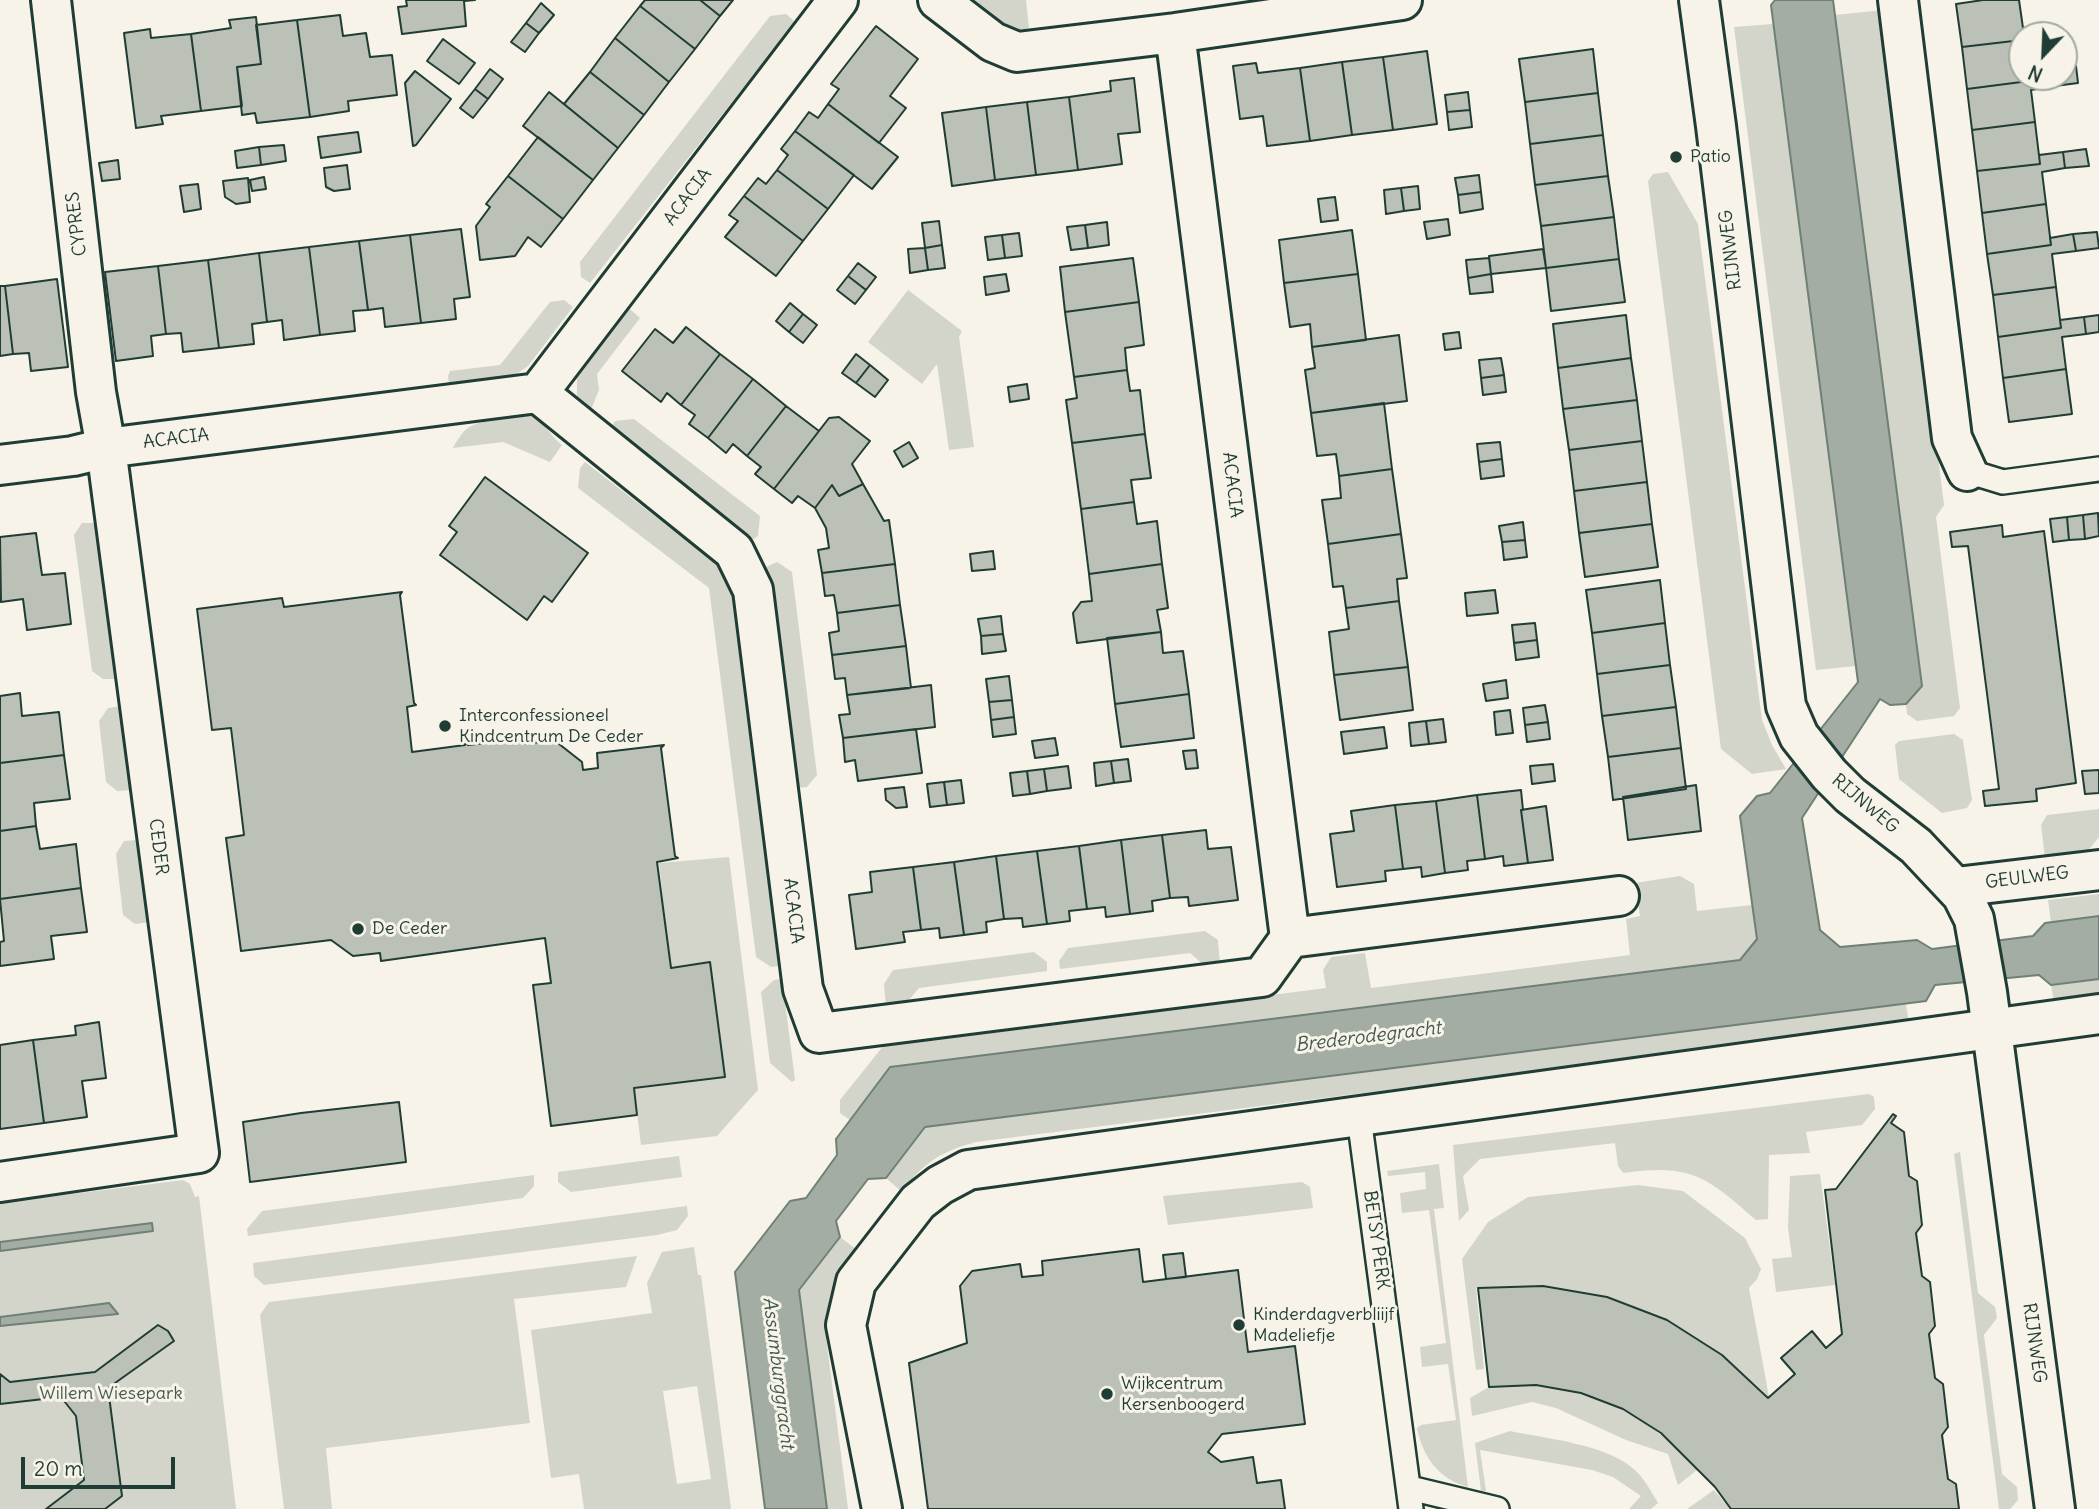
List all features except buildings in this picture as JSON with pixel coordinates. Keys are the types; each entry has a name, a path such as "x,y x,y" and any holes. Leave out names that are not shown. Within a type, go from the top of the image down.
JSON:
{"street":[{"name":"CYPRES","path":"51,0 96,392 106,448"},
{"name":"ACACIA","path":"106,448 538,393 838,0"},
{"path":"938,0 993,42 1017,52 1175,33 1402,0"},
{"name":"RIJNWEG","path":"1699,0 1786,706 1799,736 1829,774 1850,795 1916,846 1965,903 1987,992 2055,1509"},
{"path":"1898,0 1952,438 1967,471"},
{"name":"ACACIA","path":"538,393 733,551 753,590 803,989 819,1033 1262,976 1290,938 1175,33"},
{"path":"0,465 73,456 106,448"},
{"name":"CEDER","path":"0,1182 199,1153 106,448"},
{"name":"GEULWEG","path":"1965,903 2099,870"},
{"path":"1290,938 1619,896"},
{"path":"882,1509 846,1325 856,1282 918,1202 940,1185 968,1170 2099,1014"}],"lane":[{"path":"1967,471 2003,482 2099,469"},
{"name":"BETSY PERK","path":"1359,1117 1410,1499 1497,1509"}],"green space":[{"path":"972,0 1026,0 1029,28 1006,26"},
{"path":"1883,10 1944,505 1936,517 1960,708 1954,716 1917,721 1907,714 1906,704 1922,686 1835,15"},
{"path":"786,14 795,22 590,283 581,277 580,262 770,16"},
{"path":"1773,24 1856,666 1816,670 1734,27"},
{"path":"1668,172 1698,224 1762,720 1786,769 1752,774 1721,749 1648,181 1653,174"},
{"path":"908,290 962,331 959,337 974,447 949,450 937,364 922,384 868,342"},
{"path":"564,300 573,307 528,366 505,379 449,385 450,371 500,365 550,302"},
{"path":"624,304 640,318 597,374 599,390 588,417 577,397 577,371"},
{"path":"525,411 537,418 562,445 550,462 503,442 453,448 468,428"},
{"path":"634,419 760,516 758,536 749,542 608,431 615,421"},
{"path":"585,462 720,567 731,586 781,966 771,967 756,957 709,588 578,488 580,468"},
{"path":"82,523 98,523 118,679 103,679 92,671 74,535"},
{"path":"777,562 792,572 817,775 807,787 797,788 774,602 766,567"},
{"path":"122,706 134,790 117,791 106,782 99,721 108,708"},
{"path":"1954,734 1963,740 1972,800 1967,808 1942,813 1899,779 1895,745 1899,741"},
{"path":"2099,809 2099,837 2087,852 2045,858 2041,825 2047,815"},
{"path":"138,840 150,922 135,924 123,915 116,854 124,841"},
{"path":"729,857 758,1090 717,1136 641,1145 634,1089 724,1077 710,964 670,967 659,863"},
{"path":"1680,876 1694,884 1697,911 1752,905 1757,939 1740,961 891,1067 850,1120 840,1113 840,1100 884,1045 1326,988 1323,970 1331,957 1365,953 1371,988 1630,955 1626,919 1640,916 1635,883"},
{"path":"2099,894 2099,916 2051,922 2048,900"},
{"path":"1205,931 1218,940 1220,964 1206,967 1190,953 1060,969 1059,961 1068,948"},
{"path":"1034,952 1047,962 1047,971 919,988 904,1006 886,1008 884,984 893,970"},
{"path":"782,979 795,1080 792,1082 770,1063 761,992 774,980"},
{"path":"2099,979 2099,1000 2055,1006 2051,985"},
{"path":"1906,1004 1909,1024 976,1142 952,1150 934,1160 901,1191 886,1178 925,1127"},
{"path":"1869,1094 1874,1097 1875,1109 1862,1125 1806,1132 1810,1153 1769,1155 1768,1219 1756,1220 1724,1193 1697,1177 1682,1172 1646,1170 1623,1173 1618,1166 1615,1143 1480,1159 1463,1176 1469,1210 1459,1221 1453,1145"},
{"path":"1960,1152 1978,1293 1995,1307 1997,1318 1984,1335 2002,1474 2017,1487 2018,1500 2010,1509 1999,1509 1954,1154"},
{"path":"679,1156 682,1177 571,1192 558,1182 558,1172"},
{"path":"1439,1164 1444,1208 1434,1209 1468,1487 1449,1479 1434,1466 1423,1449 1417,1428 1421,1425 1456,1420 1448,1364 1422,1367 1420,1347 1446,1343 1429,1210 1402,1213 1400,1193 1426,1189 1425,1172 1388,1176 1387,1171"},
{"path":"1820,1174 1835,1285 1776,1292 1772,1259 1792,1257 1788,1228 1790,1176"},
{"path":"534,1175 534,1186 523,1198 248,1236 247,1229 262,1211"},
{"name":"Willem Wiesepark","path":"183,1180 190,1184 195,1197 199,1196 236,1509 0,1509 0,1203"},
{"path":"1302,1182 1310,1187 1313,1208 1168,1225 1163,1196"},
{"path":"1638,1185 1683,1191 1745,1238 1761,1269 1749,1288 1769,1397 1724,1356 1669,1322 1543,1286 1476,1288 1484,1369 1476,1370 1462,1259 1488,1222 1528,1197"},
{"path":"687,1206 688,1216 677,1230 657,1235 264,1285 254,1276 253,1263"},
{"path":"840,1237 857,1250 834,1287 825,1329 848,1509 827,1509 799,1290"},
{"path":"694,1247 698,1275 701,1275 731,1509 584,1509 579,1474 551,1478 531,1330 652,1313 647,1283 662,1252","holes":["697,1386 711,1479 677,1484 663,1391"]},
{"path":"637,1256 626,1287 514,1299 530,1423 326,1448 332,1509 284,1509 260,1315 269,1302"},
{"path":"1536,1385 1596,1398 1628,1413 1659,1433 1697,1470 1678,1485 1668,1454 1626,1440 1556,1408 1532,1402 1472,1416 1470,1398 1489,1387"},
{"path":"1510,1431 1576,1444 1610,1454 1636,1471 1658,1503 1651,1509 1629,1509 1641,1496 1613,1477 1592,1470 1480,1450 1486,1491 1481,1491 1475,1443"},
{"path":"1714,1490 1730,1509 1687,1509"}],"water":[{"path":"1775,0 1833,0 1922,686 1906,704 1890,705 1880,699 1802,818 1820,930 1840,947 1917,940 1932,949 2033,936 2045,923 2099,916 2099,979 2051,985 2039,975 1935,985 1926,1001 925,1127 886,1178 868,1179 836,1221 840,1237 799,1290 827,1509 765,1509 735,1272 790,1201 806,1198 837,1155 836,1139 890,1067 1740,960 1757,939 1740,816 1757,796 1770,793 1858,682 1771,5"},
{"path":"152,1223 153,1231 0,1251 0,1242"},
{"path":"109,1303 118,1314 0,1326 0,1317"}],"place":[{"name":"Patio","path":"1676,157"},
{"name":"Interconfessioneel Kindcentrum De Ceder","path":"445,726"},
{"name":"De Ceder","path":"358,929"},
{"name":"Kinderdagverbliijf Madeliefje","path":"1239,1325"},
{"name":"Wijkcentrum Kersenboogerd","path":"1107,1394"}],"water label":[{"name":"Brederodegracht","path":"1368,1037"},
{"name":"Assumburggracht","path":"778,1373"}]}
